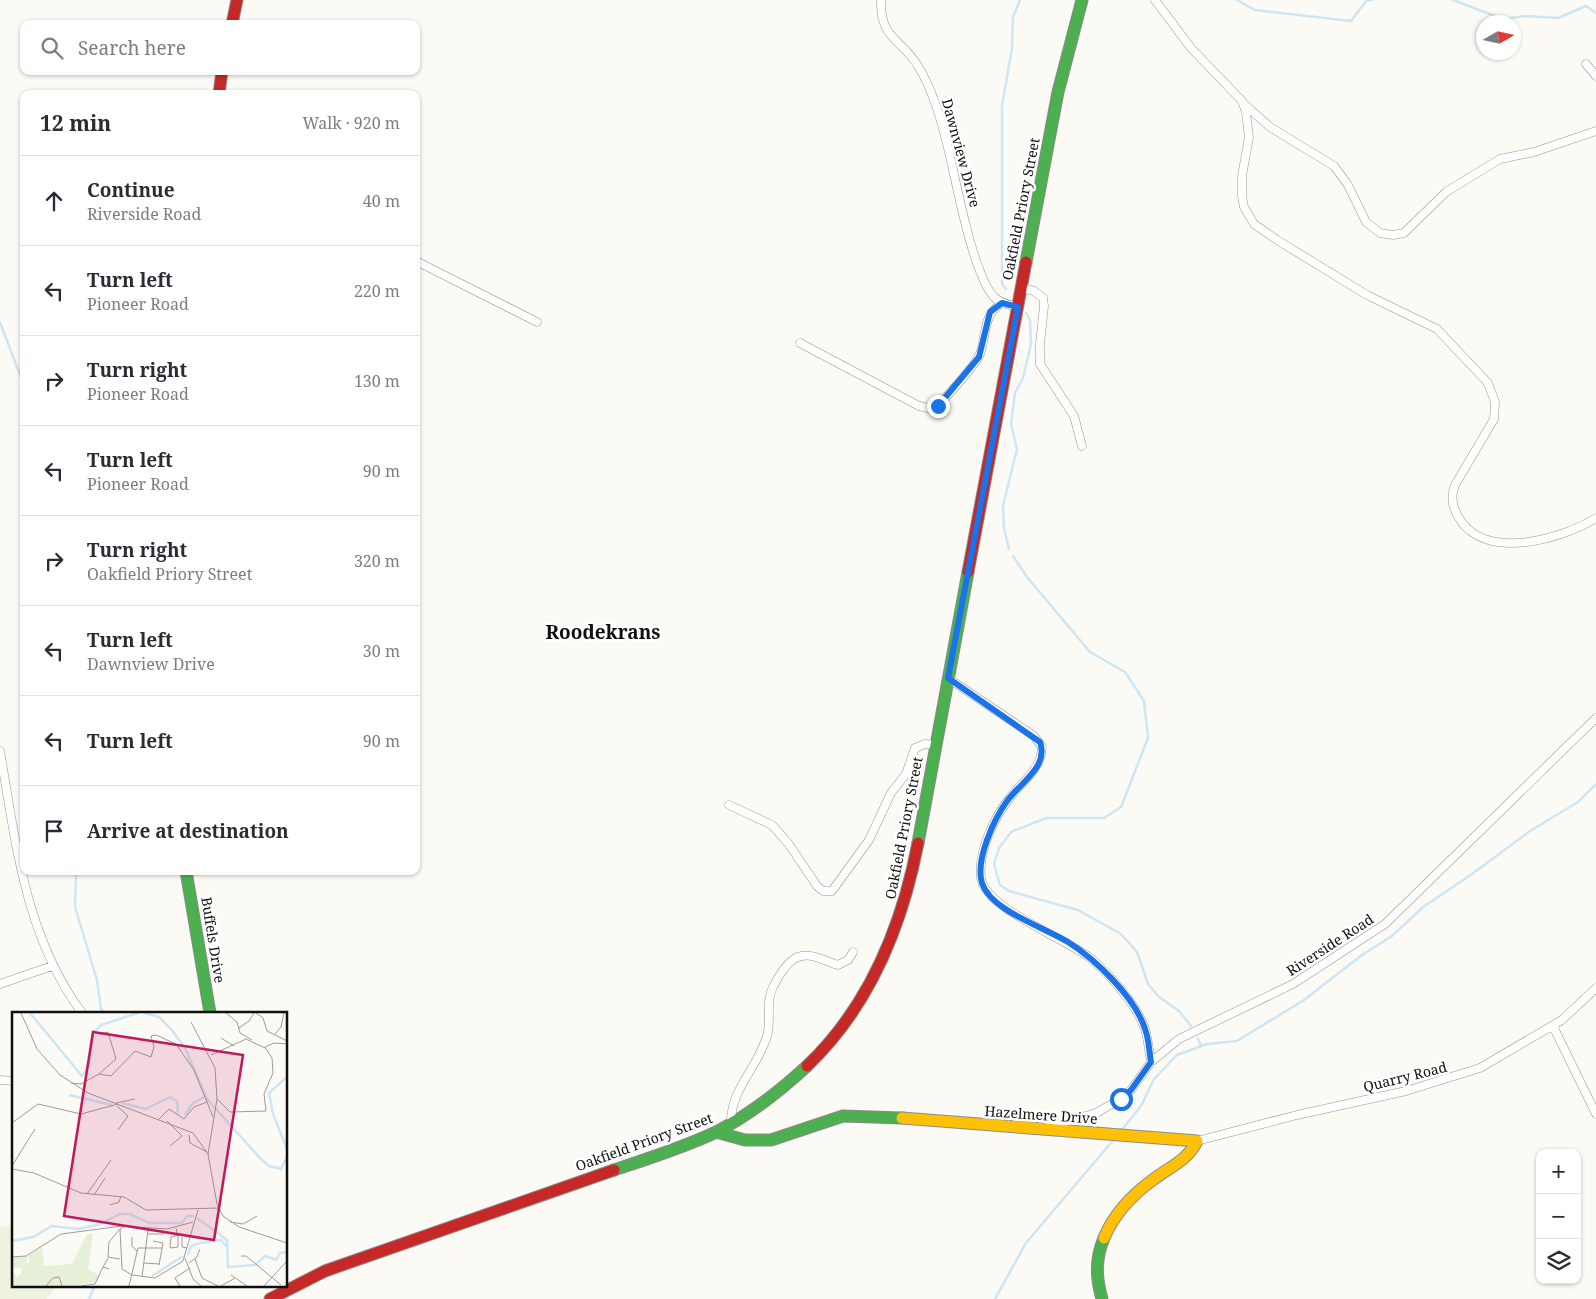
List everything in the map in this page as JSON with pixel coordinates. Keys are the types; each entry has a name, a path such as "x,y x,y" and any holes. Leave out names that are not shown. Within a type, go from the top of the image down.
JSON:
{"street":[{"path":"233,20 238,0"},
{"name":"Dawnview Drive","path":"881,0 883,26 918,66 929,86 942,123 980,272 991,293 1002,303"},
{"name":"Oakfield Priory Street","path":"273,1293 334,1268 669,1151 716,1132 778,1093 804,1069 851,1016 873,982 890,946 911,880 1058,92 1082,0"},
{"path":"1155,0 1191,48 1270,127 1334,166 1348,185 1366,222 1380,233 1393,235 1404,233 1446,192 1500,159 1534,152 1596,131"},
{"path":"1586,64 1596,76"},
{"path":"219,90 221,75"},
{"path":"1242,101 1246,112 1249,137 1242,176 1242,196 1244,207 1254,224 1367,295 1437,329 1488,383 1495,402 1494,419 1453,490 1452,502 1462,523 1480,536 1490,540 1510,542 1555,537 1596,518"},
{"path":"420,263 537,322"},
{"path":"1021,288 1034,291 1043,298 1040,364 1074,416 1082,446"},
{"path":"800,342 919,406 932,409 945,398 979,357 990,312 1002,303 1018,307"},
{"path":"948,678 1034,736 1042,747 1040,760 1034,771 1007,801 988,837 981,874 984,887 992,898 1003,907 1068,942 1096,964 1129,1001 1140,1018 1145,1029 1151,1062"},
{"name":"Riverside Road","path":"1037,1130 1108,1107 1131,1090 1151,1062 1179,1039 1293,984 1385,924 1596,718"},
{"path":"729,805 772,825 788,843 812,880 823,891 832,891 869,840 891,793 906,774 915,748 925,744 936,745"},
{"path":"0,751 20,858"},
{"path":"23,875 37,927 52,966 81,1012"},
{"name":"Buffels Drive","path":"187,875 210,1012"},
{"path":"731,1124 732,1108 736,1094 752,1069 767,1036 769,999 784,969 790,962 802,955 810,955 838,964 848,960 853,952"},
{"path":"0,984 52,966"},
{"name":"Quarry Road","path":"1197,1141 1455,1078 1480,1068 1553,1026 1569,1015 1596,988"},
{"path":"1553,1026 1596,1114"},
{"name":"Hazelmere Drive","path":"716,1132 745,1140 771,1140 823,1120 843,1116 864,1115 1197,1141"},
{"path":"1102,1299 1099,1291 1096,1265 1101,1242 1109,1223 1123,1205 1142,1188 1189,1157 1197,1141"}],"green space":[{"path":"12,1225 12,1286 58,1286 46,1299 0,1299 0,1227"}],"waterway":[{"path":"1006,289 1002,284 1002,106 1012,48 1013,17 1020,0"},
{"path":"1237,0 1255,10 1351,21 1367,0 1372,0"},
{"path":"1453,0 1503,19 1525,16 1558,18 1586,6 1596,13"},
{"path":"1009,549 1004,528 1003,506 1017,449 1011,424 1015,393 1023,378 1031,344 1030,320 1026,313"},
{"path":"0,322 20,375"},
{"path":"1013,556 1027,577 1090,652 1125,672 1144,701 1148,738 1121,807 1104,818 1046,818 1011,832 999,848 994,864 1000,885 1009,891 1078,910 1121,934 1137,952 1148,984 1159,997 1179,1011 1191,1026"},
{"path":"1120,1132 1141,1106 1154,1079 1177,1055 1207,1044 1237,1041 1304,1000 1362,955 1392,936 1423,907 1530,831 1578,802 1596,784"},
{"path":"76,875 75,907 97,980 101,1009 104,1012"},
{"path":"1198,1039 1201,1046"},
{"path":"995,1299 1026,1243 1115,1138"},
{"path":"89,1299 95,1286"}],"traffic: fast":[{"path":"1026,262 1058,92 1082,0"},
{"path":"918,843 968,572"},
{"path":"187,875 210,1012"},
{"path":"614,1170 690,1144 727,1126 763,1103 807,1066"},
{"path":"716,1132 745,1140 771,1140 843,1116 902,1118"},
{"path":"1102,1299 1097,1268 1104,1238"}],"traffic: slow":[{"path":"902,1118 1197,1141 1188,1154 1146,1185 1132,1198 1113,1221 1104,1238"}],"traffic: jam":[{"path":"233,20 237,0"},
{"path":"220,90 221,75"},
{"path":"968,572 1026,262"},
{"path":"807,1066 829,1043 848,1018 880,964 903,905 918,843"},
{"path":"270,1299 325,1271 614,1170"}],"district":[{"name":"Roodekrans","path":"603,632"}],"route":[{"path":"938,406 979,357 990,312 1002,303 1018,307 948,678 1040,742 1042,754 1034,771 1007,801 988,837 983,856 981,881 992,898 1003,907 1068,942 1091,959 1129,1001 1140,1018 1145,1029 1151,1062 1131,1090 1121,1099"}]}
